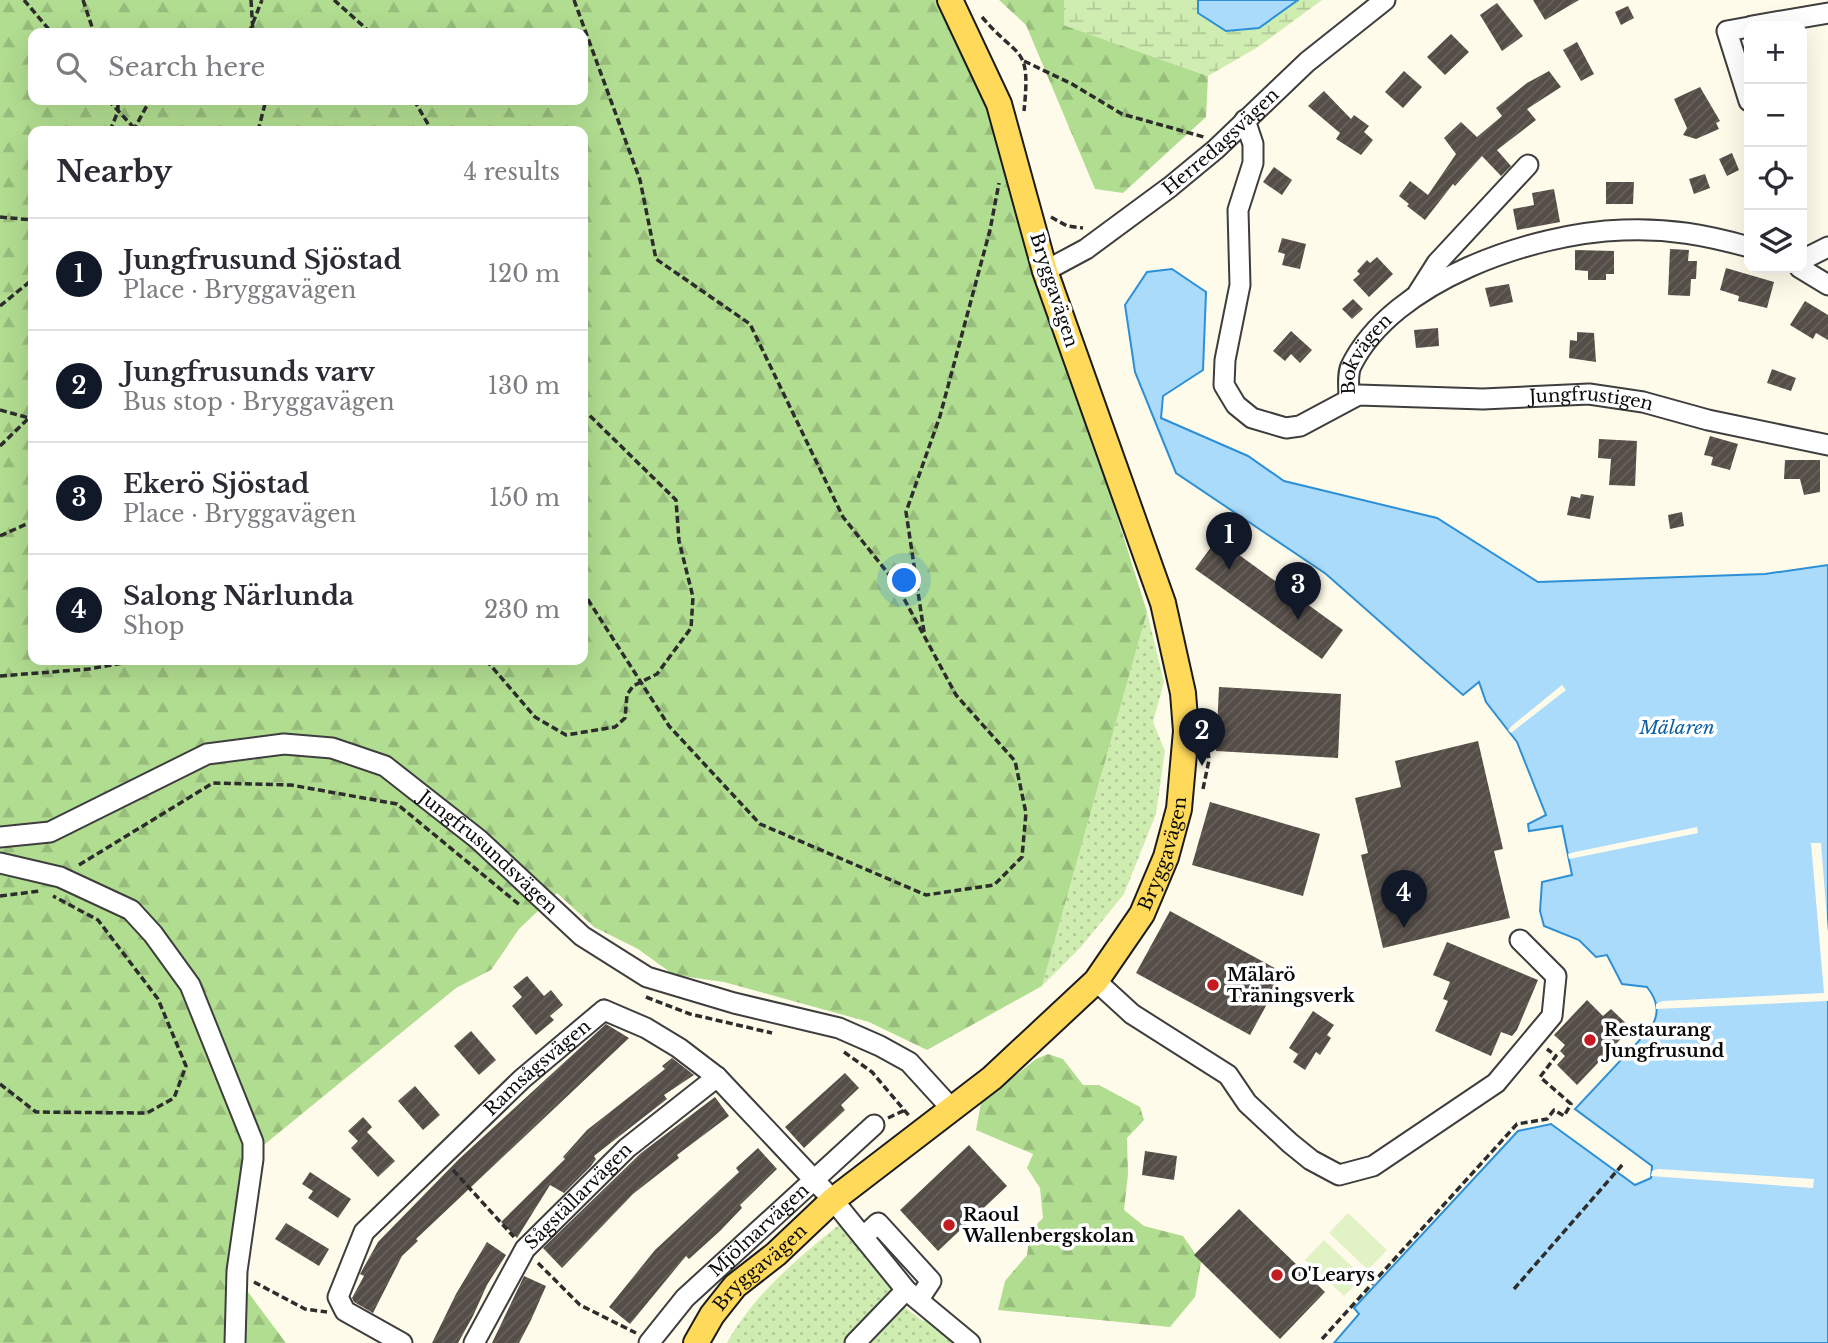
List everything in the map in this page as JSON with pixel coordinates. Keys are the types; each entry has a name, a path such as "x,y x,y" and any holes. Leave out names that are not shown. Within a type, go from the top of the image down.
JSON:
{"main road":[{"name":"Bryggavägen","path":"696,1343 712,1315 735,1286 776,1254 833,1200 1033,1043 1096,981 1142,914 1166,857 1179,809 1186,731 1183,693 1163,603 1045,271 999,104 950,0"}],"street":[{"name":"Herredagsvägen","path":"1045,271 1086,249 1207,156 1307,62 1385,0"},
{"path":"1784,21 1828,13"},
{"path":"1744,28 1727,31 1744,85"},
{"name":"Bokvägen","path":"1245,120 1253,144 1253,163 1238,210 1240,285 1225,360 1224,385 1236,405 1252,418 1286,428 1316,420 1349,398 1350,368 1397,309 1417,294 1516,247 1576,234 1621,230 1695,232 1744,246"},
{"path":"1417,294 1437,263 1528,164"},
{"path":"1807,258 1828,247"},
{"path":"1807,272 1828,285"},
{"name":"Jungfrustigen","path":"1349,398 1358,395 1483,399 1564,393 1614,396 1708,420 1828,444"},
{"name":"Jungfrusundsvägen","path":"0,837 50,832 207,754 284,744 332,748 385,766 478,839 582,936 647,977 734,1003 839,1028 909,1062 951,1108"},
{"path":"0,863 60,877 131,910 190,985 253,1142 237,1271 235,1343"},
{"path":"1096,981 1132,1014 1228,1075 1247,1103 1290,1143 1311,1160 1339,1175 1373,1166 1496,1083 1552,1016 1556,976 1520,940"},
{"name":"Ramsågsvägen","path":"345,1311 338,1297 364,1232 522,1079 604,1010 668,1041 717,1077 833,1200 912,1295 970,1343"},
{"name":"Sågställarvägen","path":"474,1343 525,1249 627,1148 717,1077"},
{"name":"Mjölnarvägen","path":"649,1343 685,1298 811,1179 874,1125"},
{"path":"855,1343 932,1281 878,1223 863,1237"},
{"path":"345,1311 402,1343"}],"path":[{"path":"24,0 48,28"},
{"path":"83,0 92,28"},
{"path":"250,0 252,28"},
{"path":"252,24 262,0"},
{"path":"334,0 365,28"},
{"path":"575,0 585,28"},
{"path":"588,36 640,180 656,259 750,324 844,517 895,582 956,695 1016,761 1026,813 1022,857 994,885 926,895 760,824 669,726 588,600"},
{"path":"1024,61 1072,84 1122,114 1204,136"},
{"path":"113,105 131,126"},
{"path":"112,126 118,105"},
{"path":"137,126 148,105"},
{"path":"259,126 265,105"},
{"path":"417,105 429,126"},
{"path":"925,638 906,512 940,416 990,230 1000,177"},
{"path":"0,217 28,220"},
{"path":"0,306 28,283"},
{"path":"0,410 27,419 0,446"},
{"path":"490,665 535,717 566,735 615,727 625,718 627,695 633,686 657,674 691,628 693,597 680,541 676,500 588,414"},
{"path":"0,536 28,523"},
{"path":"0,676 112,665"},
{"path":"1202,795 1209,760 1207,736"},
{"path":"60,877 214,783 291,785 397,804 529,913"},
{"path":"0,896 44,891 98,920 158,999 186,1066 174,1098 147,1113 36,1112 0,1084"},
{"path":"638,992 690,1014 775,1033"},
{"path":"1322,1339 1517,1124 1547,1119 1554,1110 1564,1116 1571,1104 1540,1077 1556,1056 1534,1037"},
{"path":"834,1048 872,1072 905,1110"},
{"path":"1514,1289 1623,1164"},
{"path":"237,1271 304,1309 345,1311"}],"green space":[{"path":"0,0 939,0 988,104 1147,612 1042,986 927,1050 869,1022 724,982 674,975 638,949 594,927 557,893 519,929 491,970 456,988 248,1158 233,1272 286,1343 0,1343"},
{"path":"999,0 1064,0 1064,25 1208,76 1206,117 1123,193 1095,189 1026,25"},
{"path":"1064,0 1198,0 1198,14 1259,28 1298,0 1322,0 1258,47 1208,76 1064,25"},
{"path":"1147,612 1164,682 1153,722 1165,751 1156,814 1124,894 1081,947 1042,986"},
{"path":"1048,1054 1063,1059 1083,1085 1099,1085 1140,1107 1144,1120 1127,1138 1128,1174 1124,1210 1144,1226 1183,1236 1201,1262 1195,1297 1170,1327 998,1310 1005,1281 1027,1255 1030,1231 1043,1218 1040,1188 1027,1168 1033,1154 976,1130 981,1103 1036,1059"},
{"path":"1348,1213 1387,1250 1368,1270 1329,1233"},
{"path":"840,1224 897,1290 891,1300 864,1318 848,1343 727,1343 763,1293 792,1264"},
{"path":"1324,1240 1363,1277 1344,1296 1305,1260"},
{"path":"904,1307 923,1321 930,1319 956,1343 867,1343"}],"water":[{"path":"1198,0 1298,0 1259,28 1226,31 1198,13"},
{"name":"Mälaren","path":"1172,269 1206,292 1203,370 1163,396 1161,418 1248,456 1284,481 1437,518 1538,582 1765,574 1828,565 1828,1343 1334,1343 1359,1314 1354,1308 1518,1131 1551,1124 1635,1185 1651,1178 1652,1166 1575,1109 1651,1028 1656,1017 1656,1007 1654,997 1647,987 1622,984 1607,955 1596,957 1579,940 1544,926 1540,911 1542,882 1572,875 1562,826 1529,831 1528,824 1546,815 1517,742 1486,702 1479,682 1463,695 1326,574 1176,473 1135,372 1125,305 1147,272"}],"pier":[{"path":"1562,685 1566,690 1511,733 1508,730 1514,724"},
{"path":"1697,827 1698,833 1569,859 1568,854 1575,852"},
{"path":"1811,843 1821,843 1828,932 1828,1001 1656,1009 1656,1004 1663,1001 1824,993"},
{"path":"1658,1169 1814,1179 1813,1188 1651,1176 1652,1171"}],"building":[{"path":"1533,0 1579,0 1545,20"},
{"path":"1497,3 1523,36 1502,51 1480,15"},
{"path":"1628,6 1634,18 1621,25 1615,12"},
{"path":"1451,34 1469,52 1445,75 1427,57"},
{"path":"1577,42 1594,74 1581,81 1563,50"},
{"path":"1404,71 1422,87 1403,108 1385,92"},
{"path":"1549,71 1561,87 1527,109 1536,120 1497,150 1511,166 1501,176 1482,156 1455,186 1453,184 1425,220 1407,206 1409,204 1399,196 1410,181 1428,195 1456,154 1444,138 1461,122 1477,137 1502,116 1496,108 1527,83"},
{"path":"1700,87 1720,121 1716,123 1719,129 1696,139 1683,135 1687,128 1674,99"},
{"path":"1324,91 1351,119 1354,115 1369,126 1364,132 1373,140 1361,155 1336,139 1340,133 1308,106"},
{"path":"1732,153 1739,170 1727,176 1719,159"},
{"path":"1274,167 1292,180 1282,195 1263,182"},
{"path":"1705,174 1710,188 1694,194 1689,179"},
{"path":"1606,182 1634,182 1633,204 1606,204"},
{"path":"1554,189 1560,222 1517,230 1513,209 1534,205 1532,193"},
{"path":"1282,238 1306,244 1300,269 1282,265 1285,254 1278,252"},
{"path":"1670,249 1689,250 1688,261 1697,261 1696,279 1691,279 1690,296 1668,295"},
{"path":"1575,250 1614,251 1614,274 1606,274 1606,280 1588,280 1588,271 1575,270"},
{"path":"1377,257 1393,274 1369,297 1353,280 1360,274 1357,271 1367,260 1370,263"},
{"path":"1726,268 1774,282 1767,308 1738,301 1739,296 1720,290"},
{"path":"1509,284 1513,302 1490,307 1485,288"},
{"path":"1353,299 1363,309 1352,319 1342,309"},
{"path":"1805,301 1828,315 1828,340 1816,333 1813,339 1790,325"},
{"path":"1438,328 1439,346 1416,348 1414,330"},
{"path":"1291,331 1312,350 1300,363 1291,354 1285,361 1273,351"},
{"path":"1577,332 1594,333 1596,362 1569,358 1570,340 1577,341"},
{"path":"1772,369 1796,378 1791,391 1767,383"},
{"path":"1710,436 1738,444 1730,470 1711,465 1713,457 1704,455"},
{"path":"1599,439 1637,441 1635,486 1609,485 1611,459 1598,458"},
{"path":"1785,460 1820,460 1820,492 1804,495 1800,479 1784,479"},
{"path":"1581,494 1594,496 1590,519 1567,515 1571,496 1580,498"},
{"path":"1682,512 1684,526 1670,529 1668,515"},
{"path":"1217,539 1343,630 1322,659 1195,569"},
{"path":"1219,687 1341,694 1338,758 1216,751"},
{"path":"1478,741 1503,849 1494,851 1510,918 1383,948 1361,855 1368,853 1355,798 1401,787 1395,761"},
{"path":"1210,802 1320,834 1303,896 1192,865"},
{"path":"1170,911 1284,973 1250,1035 1136,973"},
{"path":"1447,942 1538,980 1517,1030 1512,1036 1501,1032 1491,1056 1435,1031 1448,1001 1443,999 1450,982 1433,975"},
{"path":"527,976 544,996 551,990 563,1005 550,1016 554,1020 536,1035 512,1006 522,997 513,987"},
{"name":"Restaurang Jungfrusund","path":"1587,1000 1603,1016 1611,1009 1631,1028 1577,1085 1557,1065 1565,1056 1560,1051 1565,1045 1554,1035"},
{"path":"1313,1011 1334,1025 1327,1035 1331,1038 1320,1055 1316,1052 1305,1070 1293,1062 1298,1054 1289,1048"},
{"path":"606,1024 629,1038 416,1239 418,1241 402,1256 373,1313 354,1302 352,1298 364,1276 360,1274 378,1242 459,1159"},
{"path":"471,1031 496,1060 479,1075 454,1046"},
{"path":"672,1058 694,1075 664,1095 667,1099 594,1156 596,1159 591,1166 564,1193 550,1185 517,1238 501,1222 565,1159 563,1157 587,1130 665,1069 662,1066"},
{"path":"845,1073 859,1088 841,1105 845,1110 804,1148 785,1127"},
{"path":"415,1086 440,1115 423,1130 398,1101"},
{"path":"715,1097 729,1116 677,1155 679,1158 633,1194 562,1268 543,1248 641,1153"},
{"path":"363,1117 372,1127 367,1132 395,1161 378,1177 351,1148 358,1141 348,1131"},
{"path":"969,1145 1007,1186 938,1251 900,1210"},
{"path":"758,1148 777,1169 740,1205 742,1208 689,1259 686,1256 630,1324 609,1307 655,1250 739,1172 736,1168"},
{"path":"1145,1151 1177,1156 1174,1180 1142,1175"},
{"path":"310,1172 351,1199 338,1218 308,1198 313,1191 302,1184"},
{"path":"1239,1209 1325,1292 1280,1339 1194,1255"},
{"path":"286,1223 329,1249 319,1266 275,1239"},
{"path":"487,1242 506,1255 487,1285 473,1316 458,1343 432,1343 456,1294"},
{"path":"524,1276 546,1286 531,1320 519,1343 492,1343"}],"place":[{"name":"Jungfrusund Sjöstad","path":"1229,570"},
{"name":"Ekerö Sjöstad","path":"1298,620"},
{"name":"Jungfrusunds varv","path":"1202,766"},
{"name":"Salong Närlunda","path":"1404,928"},
{"name":"Mälarö Träningsverk","path":"1213,985"},
{"name":"Restaurang Jungfrusund","path":"1590,1040"},
{"name":"Raoul Wallenbergskolan","path":"949,1225"},
{"name":"O'Learys","path":"1277,1275"}]}
